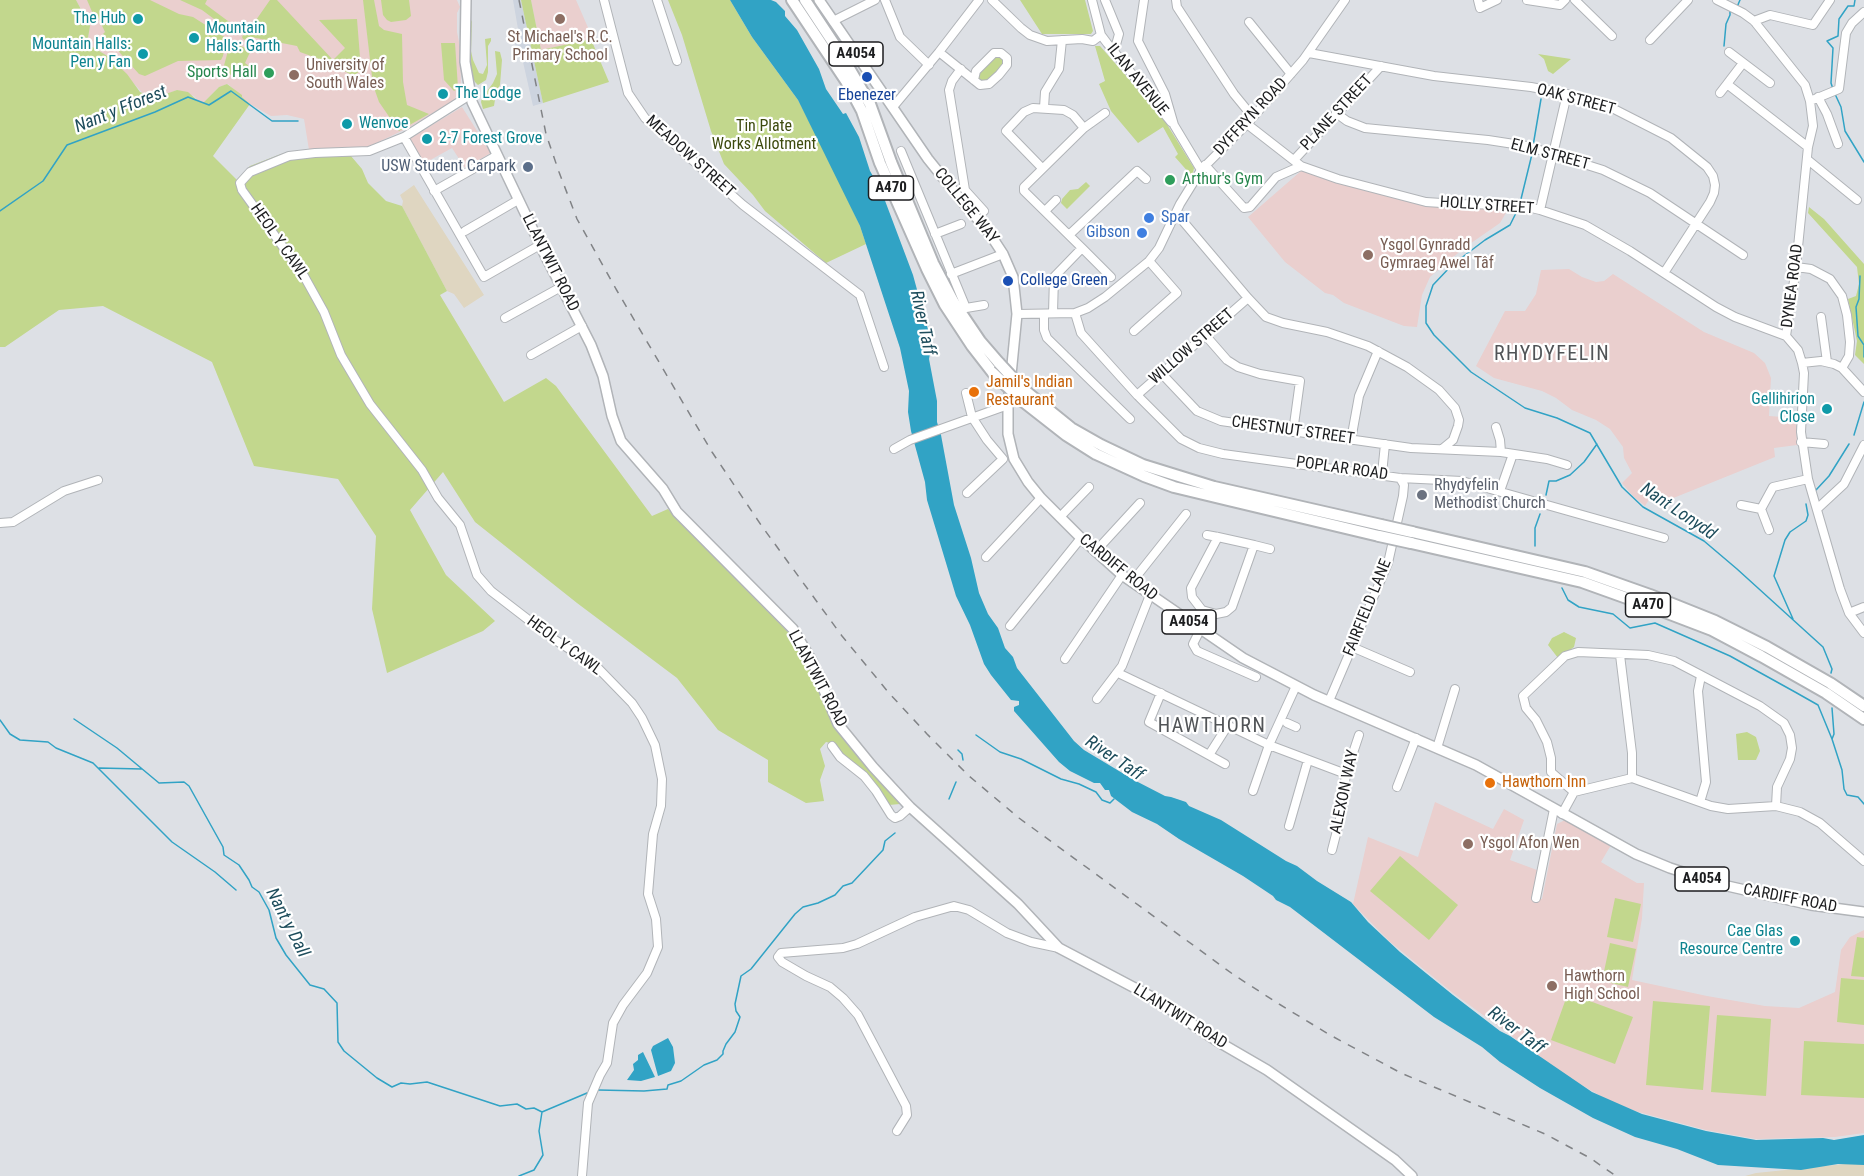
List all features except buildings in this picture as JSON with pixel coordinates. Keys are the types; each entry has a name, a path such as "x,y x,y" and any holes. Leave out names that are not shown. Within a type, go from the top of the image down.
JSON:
{"highway":[{"name":"A470","path":"792,0 846,81 862,111 880,163 945,305 972,346 1022,395 1071,428 1143,465 1214,487 1380,531 1585,572 1715,621 1767,647 1830,683 1864,706"},
{"name":"A470","path":"805,0 870,104 891,162 933,263 952,301 996,368"},
{"name":"A470","path":"1412,538 1582,582 1712,630 1826,693 1864,719"}],"main road":[{"name":"LLANTWIT ROAD","path":"466,0 465,62 470,95 475,110 582,326 603,376 612,416 621,441 663,489 677,512 792,629 812,661 838,724 882,778 910,807 1018,904 1059,948 1152,997 1216,1041 1268,1070 1395,1160 1412,1176"},
{"name":"A4054","path":"819,0 893,107"},
{"name":"COLLEGE WAY","path":"893,107 941,176 986,228 1003,254 1013,277 1017,314"},
{"name":"CARDIFF ROAD","path":"1017,314 1008,405 1008,434 1014,459 1041,498 1095,552 1150,595 1243,658 1296,686 1476,765 1636,854 1694,877 1810,905 1864,912"}],"street":[{"name":"MEADOW STREET","path":"604,0 628,93 645,118 743,205 860,295 884,368"},
{"path":"657,0 676,61"},
{"path":"833,21 875,0"},
{"path":"885,0 900,37 928,65"},
{"path":"893,107 979,0"},
{"path":"992,0 1030,35 1047,41 1083,39 1093,41 1101,35"},
{"name":"ILAN AVENUE","path":"1092,0 1101,35 1174,125"},
{"path":"1105,0 1119,34 1114,52"},
{"path":"1144,0 1138,42 1165,94 1174,125 1203,168 1244,208 1250,207 1276,177 1298,163"},
{"path":"1176,0 1177,7 1233,94 1252,116"},
{"name":"DYFFRYN ROAD","path":"1017,314 1075,313 1088,308 1149,261 1159,248 1176,213 1203,168 1247,124 1309,53 1345,0"},
{"path":"1478,0 1480,8 1497,0"},
{"path":"1527,0 1560,5 1565,0"},
{"path":"1575,0 1612,36"},
{"path":"1650,40 1688,0"},
{"name":"DYNEA ROAD","path":"1717,0 1754,21 1806,85 1810,101 1813,126 1808,147 1796,267 1786,336 1798,350 1804,373 1800,421 1808,479 1840,589 1849,613 1864,633"},
{"path":"1754,21 1770,15 1813,25 1830,0"},
{"path":"1810,101 1839,89 1846,33 1852,23 1864,12"},
{"path":"1249,22 1291,74"},
{"path":"1044,108 1045,92 1059,69 1062,40"},
{"path":"939,52 980,85 989,84 1007,65 1007,58 1001,53 994,53 976,71 974,80"},
{"path":"1729,52 1770,83"},
{"name":"OAK STREET","path":"1309,53 1567,94 1610,107 1671,138 1707,167 1715,185 1714,193 1664,273"},
{"path":"1720,93 1743,63"},
{"name":"PLANE STREET","path":"1298,163 1336,113 1381,66"},
{"path":"961,69 952,81 949,90 965,190 984,211"},
{"path":"1727,84 1808,147"},
{"path":"1540,210 1567,94"},
{"path":"470,95 404,137 484,277 540,245"},
{"path":"1818,98 1827,114 1838,144"},
{"path":"1042,168 1006,131 1028,110 1059,108 1069,112 1084,128"},
{"path":"1105,113 1084,128 1042,168 1024,188 1024,191 1111,277"},
{"name":"ELM STREET","path":"1336,113 1347,121 1365,128 1527,146 1604,170 1650,193 1697,222 1743,255"},
{"name":"HOLLY STREET","path":"1247,124 1298,163 1367,188 1426,201 1519,205 1585,225 1604,234 1716,307 1735,317 1786,336"},
{"name":"HEOL Y CAWL","path":"404,137 369,152 289,156 250,172 240,183 242,190 304,276 324,312 341,355 370,404 422,470 438,498 460,525 477,574 491,591 552,638 596,666 632,703 655,745 662,779 661,806 653,834 648,894 656,919 658,947 647,973 623,1005 613,1023 607,1063 588,1103 582,1176"},
{"path":"901,151 966,309 984,305"},
{"path":"434,191 496,156"},
{"path":"1808,160 1857,200"},
{"path":"1069,235 1137,171 1146,179"},
{"path":"465,231 518,200"},
{"path":"1045,211 1056,200"},
{"path":"1176,213 1260,313 1274,321 1344,337 1378,351 1430,383 1455,408 1458,426 1453,440 1442,449"},
{"path":"935,234 961,224"},
{"path":"1082,248 1054,277 1044,330 1047,338 1130,419"},
{"path":"951,274 1003,254"},
{"path":"1134,330 1177,293 1149,261"},
{"path":"1796,267 1811,269 1830,279 1842,296 1850,342 1849,356 1842,368"},
{"path":"505,318 561,286"},
{"name":"WILLOW STREET","path":"1137,395 1248,298"},
{"name":"POPLAR ROAD","path":"1075,313 1081,333 1137,395 1181,440 1199,447 1223,454 1400,478 1462,481 1665,538"},
{"path":"1821,318 1827,362"},
{"path":"531,356 582,326"},
{"path":"1206,336 1227,360 1238,367 1260,374 1300,381 1293,432"},
{"path":"1351,440 1359,396 1378,351"},
{"path":"1802,363 1827,362 1842,368 1864,392"},
{"name":"CHESTNUT STREET","path":"1162,374 1189,404 1205,416 1221,421 1385,444 1500,452 1547,459 1567,465"},
{"path":"966,393 972,417 1003,459 967,493"},
{"path":"894,449 910,440 1008,405"},
{"path":"1496,427 1500,440 1500,452"},
{"path":"1802,442 1824,444"},
{"path":"1382,474 1385,444"},
{"path":"1817,509 1844,484 1864,445"},
{"path":"1500,491 1513,454"},
{"name":"FAIRFIELD LANE","path":"1329,701 1388,563 1403,496 1404,485 1400,478"},
{"path":"1761,509 1773,488 1808,479"},
{"path":"0,523 13,522 64,491 98,480"},
{"path":"1060,517 1089,488"},
{"path":"986,556 1041,498"},
{"path":"1095,552 1140,503"},
{"path":"1741,505 1761,509"},
{"path":"1761,509 1769,530"},
{"path":"1132,582 1186,514"},
{"path":"1207,535 1270,549"},
{"path":"1218,537 1191,588 1192,597 1202,610 1216,614 1230,610 1254,545"},
{"path":"1010,626 1081,538"},
{"path":"1065,659 1122,575"},
{"path":"1097,699 1118,673 1131,647 1134,630 1150,595"},
{"path":"1849,613 1864,607"},
{"path":"1202,610 1193,644 1197,651 1256,677"},
{"path":"1352,647 1410,672"},
{"path":"1574,792 1551,772 1551,758 1547,742 1527,708 1524,696 1565,656 1578,652 1664,658 1674,661 1774,715 1784,723 1792,748 1790,759 1777,787 1776,806"},
{"path":"1620,655 1632,753 1632,778"},
{"path":"1118,673 1269,745 1346,774"},
{"path":"1700,802 1706,782 1698,692 1701,676"},
{"path":"1253,791 1269,745 1283,721 1296,686"},
{"path":"1437,748 1455,689"},
{"path":"1161,693 1149,722 1225,764"},
{"path":"1283,721 1296,727"},
{"path":"1209,754 1228,725"},
{"name":"ALEXON WAY","path":"1332,850 1341,815 1346,774 1359,735"},
{"path":"1397,787 1416,738"},
{"path":"832,746 840,757 864,776 891,815 895,818 900,816 910,807"},
{"path":"1289,826 1308,760"},
{"path":"1536,898 1558,811 1574,792 1632,778 1700,802 1728,809 1776,806 1800,812 1820,823 1864,861"},
{"path":"897,1131 907,1115 906,1106 858,1016 830,987 782,962 778,957 781,952 843,948 857,944 915,917 954,906 969,910 1007,933 1059,948"}],"shaded area":[{"name":"University of South Wales","path":"76,0 180,0 204,4 207,0 457,0 460,7 457,13 457,32 460,47 461,88 454,100 408,128 366,148 309,150 304,119 287,115 271,116 250,104 228,84 219,87 204,102 200,103 194,96 177,90 158,98 153,104 109,57 91,46 88,38 90,25"},
{"path":"513,0 521,0 543,103 533,106 523,62 512,42 512,31 518,29"},
{"name":"St Michael's R.C. Primary School","path":"531,0 576,0 593,39 541,50"},
{"path":"462,107 491,153 465,168 452,148 423,164 409,139"},
{"name":"Ysgol Gynradd Gymraeg Awel Tâf","path":"1301,171 1410,201 1455,208 1507,208 1507,211 1500,223 1464,248 1430,277 1422,295 1417,327 1404,326 1344,303 1333,295 1325,293 1285,262 1248,217"},
{"path":"414,185 484,295 464,308 454,294 447,291 402,206 403,201 400,195"},
{"path":"1569,269 1596,282 1604,281 1613,274 1704,332 1754,353 1765,363 1771,378 1769,416 1796,418 1797,445 1774,448 1775,457 1666,501 1650,498 1645,506 1622,483 1632,473 1624,458 1623,447 1610,429 1572,410 1542,391 1494,378 1476,366 1505,311 1525,311 1536,294 1541,270"},
{"name":"Hawthorn High School","path":"1435,802 1493,829 1504,809 1524,820 1510,860 1537,870 1532,897 1542,899 1557,824 1565,820 1611,845 1601,862 1637,883 1644,883 1642,918 1632,980 1765,1006 1799,1008 1835,992 1841,950 1850,937 1864,930 1864,1133 1835,1137 1756,1139 1706,1130 1635,1111 1606,1099 1566,1076 1453,993 1389,941 1353,904 1368,837 1418,857"},
{"path":"1864,1162 1864,1176 1745,1176 1756,1173"}],"green space":[{"path":"0,0 76,0 90,26 88,38 91,46 109,57 153,104 160,96 177,90 188,92 199,102 204,102 219,87 227,84 242,95 250,104 213,156 237,180 250,166 281,154 309,150 345,149 362,169 368,183 386,201 402,206 447,291 440,295 504,402 546,378 556,386 652,516 668,509 788,632 806,661 835,726 900,804 889,805 834,744 826,742 820,749 825,766 820,780 824,801 806,803 768,782 768,760 718,730 677,678 475,522 443,472 410,510 446,575 495,621 483,631 387,673 372,609 376,536 338,479 254,466 212,362 103,306 59,310 5,347 0,347"},
{"path":"87,0 150,0 179,14 193,17 226,38 223,56 221,60 178,61 145,76 139,74 103,34 105,32"},
{"path":"180,0 207,0 205,4 236,27 233,33 202,10"},
{"path":"270,0 277,0 333,60 345,48 319,20 357,19 361,70 355,75 350,74 325,61 300,52 297,46 251,37 250,42 243,39 245,32 247,33"},
{"path":"363,0 374,0 379,26 384,30 402,34 403,82 407,105 429,114 399,131 379,102 373,85"},
{"path":"381,0 409,0 411,16 406,20 391,22 387,20 383,15"},
{"path":"521,0 531,0 541,50 591,39 609,82 543,103"},
{"name":"Tin Plate Works Allotment","path":"668,0 730,0 752,37 798,100 838,178 866,244 826,263 765,211 724,164 711,131 682,35"},
{"path":"1020,0 1085,0 1093,31 1091,34 1042,34"},
{"path":"472,20 471,51 479,73 483,74 487,65 485,39 491,38 488,46 488,72 486,80 478,85 472,76 469,58 469,25"},
{"path":"441,43 455,43 458,88 454,91 444,80"},
{"path":"235,44 251,50 245,63 249,66 243,77 222,73 229,47"},
{"path":"1095,46 1100,46 1163,118 1194,168 1193,173 1190,174 1175,157 1178,154 1163,127 1138,143 1111,111 1099,84 1105,81"},
{"path":"495,51 500,52 502,60 500,85 494,106 483,109 482,98 497,74"},
{"path":"1538,54 1571,59 1553,74 1548,71 1544,59"},
{"path":"992,57 1003,57 1005,64 987,83 979,80 979,73"},
{"path":"1086,182 1090,186 1067,209 1061,203 1062,199 1070,190 1078,189"},
{"path":"1809,207 1824,219 1864,264 1864,364 1855,355 1857,341 1848,299 1856,296 1859,284 1857,267 1808,213"},
{"path":"1564,632 1576,638 1574,647 1558,658 1548,645 1552,638"},
{"path":"1747,732 1756,737 1760,751 1756,760 1738,760 1736,734"},
{"path":"1400,856 1458,905 1429,940 1370,891"},
{"path":"1615,898 1641,904 1633,942 1607,937"},
{"path":"1857,937 1864,938 1864,977 1851,976"},
{"path":"1610,943 1636,949 1628,987 1602,981"},
{"path":"1841,978 1864,980 1864,1025 1837,1022"},
{"path":"1568,993 1633,1017 1615,1064 1551,1040"},
{"path":"1653,1001 1710,1006 1703,1090 1646,1085"},
{"path":"1717,1015 1771,1019 1766,1096 1711,1092"},
{"path":"1804,1041 1864,1044 1864,1098 1801,1095"}],"water":[{"name":"River Taff","path":"730,0 771,0 785,11 785,16 797,30 819,69 826,89 843,114 846,113 859,137 870,171 881,190 913,275 932,343 929,359 937,401 937,422 954,505 971,558 979,593 1017,668 1074,741 1084,750 1134,780 1221,820 1351,902 1368,922 1400,952 1453,995 1500,1031 1592,1092 1642,1114 1706,1131 1756,1140 1823,1138 1834,1140 1864,1135 1864,1165 1838,1164 1801,1170 1718,1165 1677,1149 1635,1137 1593,1118 1540,1088 1434,1017 1290,907 1157,824 1132,812 1111,796 1109,790 1105,790 1100,783 1094,783 1070,771 1059,762 1014,711 1019,701 1011,700 984,664 970,625 956,596 927,500 925,482 911,431 908,412 909,391 900,348 860,226 798,100 752,37"},
{"path":"668,1038 673,1047 675,1063 671,1071 658,1076 651,1050 653,1046"},
{"path":"643,1052 655,1077 641,1081 627,1080 634,1070 633,1064 638,1060 638,1055"}],"waterway":[{"path":"1737,7 1740,0"},
{"path":"1833,89 1831,83 1833,48 1827,41 1838,36 1839,19 1848,6 1854,6 1855,0"},
{"path":"1724,46 1730,10"},
{"name":"Nant y Fforest","path":"0,211 43,181 67,145 188,97 209,105 231,91 272,121 298,121"},
{"path":"1835,94 1841,107 1845,131 1864,162"},
{"name":"Nant Lonydd","path":"1533,146 1541,99"},
{"name":"Nant Lonydd","path":"1521,199 1533,150"},
{"name":"Nant Lonydd","path":"1517,211 1510,225 1485,240 1452,265 1433,285 1426,306 1426,323 1434,335 1471,372 1525,408 1557,418 1590,433 1622,487 1643,507 1704,541 1737,569 1823,647 1832,669 1831,673"},
{"path":"1860,276 1859,299 1856,307 1858,336 1864,345"},
{"path":"1864,346 1864,357"},
{"path":"1854,435 1864,402"},
{"path":"1546,495 1549,481 1556,481 1570,475 1584,462 1597,444"},
{"path":"1816,490 1829,476 1849,444"},
{"path":"1793,619 1774,576 1785,540 1790,532 1806,521 1808,515 1806,504"},
{"path":"1535,546 1535,528 1540,514"},
{"path":"1562,588 1568,600 1579,607 1613,614 1630,628 1655,623 1730,656 1795,692 1818,705 1832,739"},
{"name":"Nant Lonydd","path":"1832,708 1834,734 1832,739 1842,770 1844,789 1847,795 1858,797 1864,804"},
{"name":"Nant y Dall","path":"74,719 117,748 159,783 184,782 189,786 223,847 224,855 239,865 252,887 259,892 269,910 276,938 286,955 310,985 324,989 337,1003 338,1042 344,1051 377,1078 392,1087 401,1083 427,1082 500,1106 517,1104 526,1109 534,1108 542,1112 587,1093"},
{"path":"0,720 10,734 20,740 48,742 56,748 93,763 172,842 236,890"},
{"path":"976,735 1000,752 1096,792 1102,800 1110,803 1114,799"},
{"path":"958,750 963,760"},
{"path":"99,768 142,769"},
{"path":"949,799 956,782"},
{"name":"Nant y Dall","path":"598,1090 667,1089 668,1085 681,1081 704,1065 717,1060 723,1054 726,1044 735,1032 740,1017 735,1004 741,976 751,969 795,914 803,907 835,895 843,886 852,883 883,850 885,841 895,833"},
{"path":"519,1176 534,1170 543,1155 539,1131 542,1112"}],"railway":[{"path":"519,0 546,134 577,219 712,452 761,525 842,636 889,693 927,734 969,776 1019,818 1234,975 1279,1004 1330,1035 1401,1073 1545,1134 1590,1158 1616,1176"}],"place":[{"name":"The Hub","path":"138,19"},
{"name":"St Michael's R.C. Primary School","path":"560,19"},
{"name":"Mountain Halls: Garth","path":"194,38"},
{"name":"Mountain Halls: Pen y Fan","path":"143,54"},
{"name":"Sports Hall","path":"269,73"},
{"name":"University of South Wales","path":"294,75"},
{"name":"Ebenezer","path":"867,77"},
{"name":"The Lodge","path":"443,94"},
{"name":"Wenvoe","path":"347,124"},
{"name":"2-7 Forest Grove","path":"427,139"},
{"name":"USW Student Carpark","path":"528,167"},
{"name":"Arthur's Gym","path":"1170,180"},
{"name":"Spar","path":"1149,218"},
{"name":"Gibson","path":"1142,233"},
{"name":"Ysgol Gynradd Gymraeg Awel Tâf","path":"1368,255"},
{"name":"College Green","path":"1008,281"},
{"name":"Jamil's Indian Restaurant","path":"974,392"},
{"name":"Gellihirion Close","path":"1827,409"},
{"name":"Rhydyfelin Methodist Church","path":"1422,495"},
{"name":"Hawthorn Inn","path":"1490,783"},
{"name":"Ysgol Afon Wen","path":"1468,844"},
{"name":"Cae Glas Resource Centre","path":"1795,941"},
{"name":"Hawthorn High School","path":"1552,986"}],"district":[{"name":"RHYDYFELIN","path":"1552,355"},
{"name":"HAWTHORN","path":"1212,727"}]}
